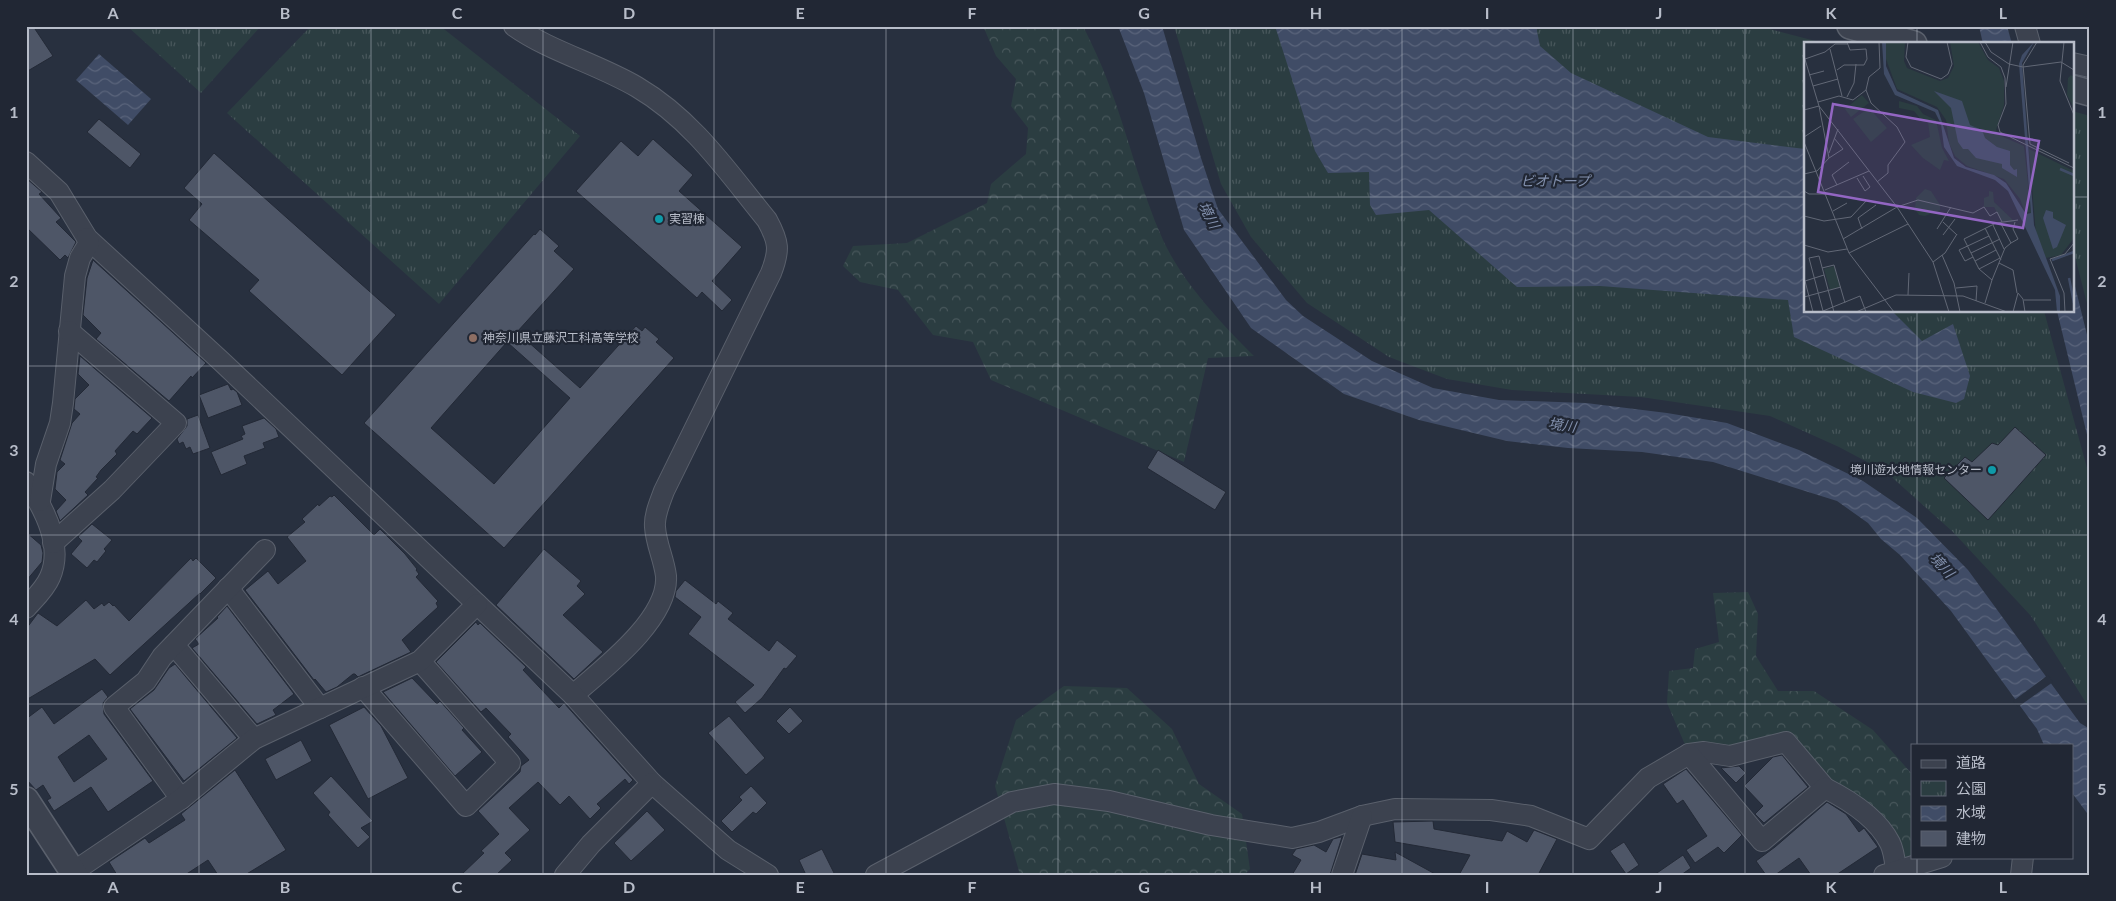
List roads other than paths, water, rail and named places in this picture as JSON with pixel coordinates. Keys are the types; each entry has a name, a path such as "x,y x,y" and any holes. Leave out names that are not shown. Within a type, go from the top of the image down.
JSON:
{"street":[{"path":"514,26 540,42 635,86 676,114 692,128 767,220 775,234 778,246 777,258 771,273 664,491 657,510 654,526 664,562 666,578 662,599 640,632 629,644 573,695"},
{"path":"1850,26 1907,42"},
{"path":"2025,26 2029,42"},
{"path":"2074,64 2090,68"},
{"path":"2074,89 2090,93"},
{"path":"26,162 59,192 87,238 242,380 573,695 652,783 728,850 768,875"},
{"path":"40,501 46,464 62,410 75,276 80,258 88,243 87,238"},
{"path":"54,543 112,490 176,423 69,331"},
{"path":"26,482 40,501 54,543 54,562 50,578 26,608"},
{"path":"181,799 114,707 146,681 162,657 265,550"},
{"path":"228,588 320,708"},
{"path":"26,800 74,873 181,799 254,739 420,661 477,604"},
{"path":"174,645 254,739"},
{"path":"363,687 466,806 510,763 420,661"},
{"path":"876,875 1012,802 1054,794 1109,801 1211,825 1292,838 1319,832 1362,816 1395,809 1491,810 1531,816 1589,839 1648,778 1688,754 1704,752 1730,756 1786,742 1825,788 1839,795 1874,821 1890,844 1890,873 1939,858"},
{"path":"1688,754 1762,842 1825,788"},
{"path":"566,875 590,844 652,783"},
{"path":"1342,875 1362,816"},
{"path":"2021,875 2023,858"}],"water":[{"name":"境川","path":"1118,26 1162,26 1218,209 1286,300 1303,316 1372,361 1433,388 1499,400 1586,403 1727,423 1799,450 1863,481 1917,518 1968,570 2080,723 2090,729 2090,817 2074,796 2074,744 2044,744 2037,729 1951,611 1900,555 1881,539 1868,523 1837,501 1713,462 1642,452 1568,448 1507,441 1419,420 1344,394 1251,328 1184,230 1144,93"},
{"name":"ビオトープ","path":"1275,26 1536,26 1540,46 1571,73 1708,137 1804,149 1804,312 1893,312 1922,341 1953,324 1970,376 1964,399 1956,403 1913,392 1794,337 1788,300 1600,286 1517,287 1429,210 1376,215 1370,205 1369,172 1328,173 1315,151"},
{"path":"1979,26 2007,26 2011,42 1983,42"},
{"path":"99,54 151,99 128,125 76,80"},
{"path":"2074,282 2090,347 2090,447 2057,312 2074,312"}],"place":[{"name":"実習棟","path":"659,219"},
{"name":"神奈川県立藤沢工科高等学校","path":"473,338"},
{"name":"境川遊水地情報センター","path":"1992,470"}]}
